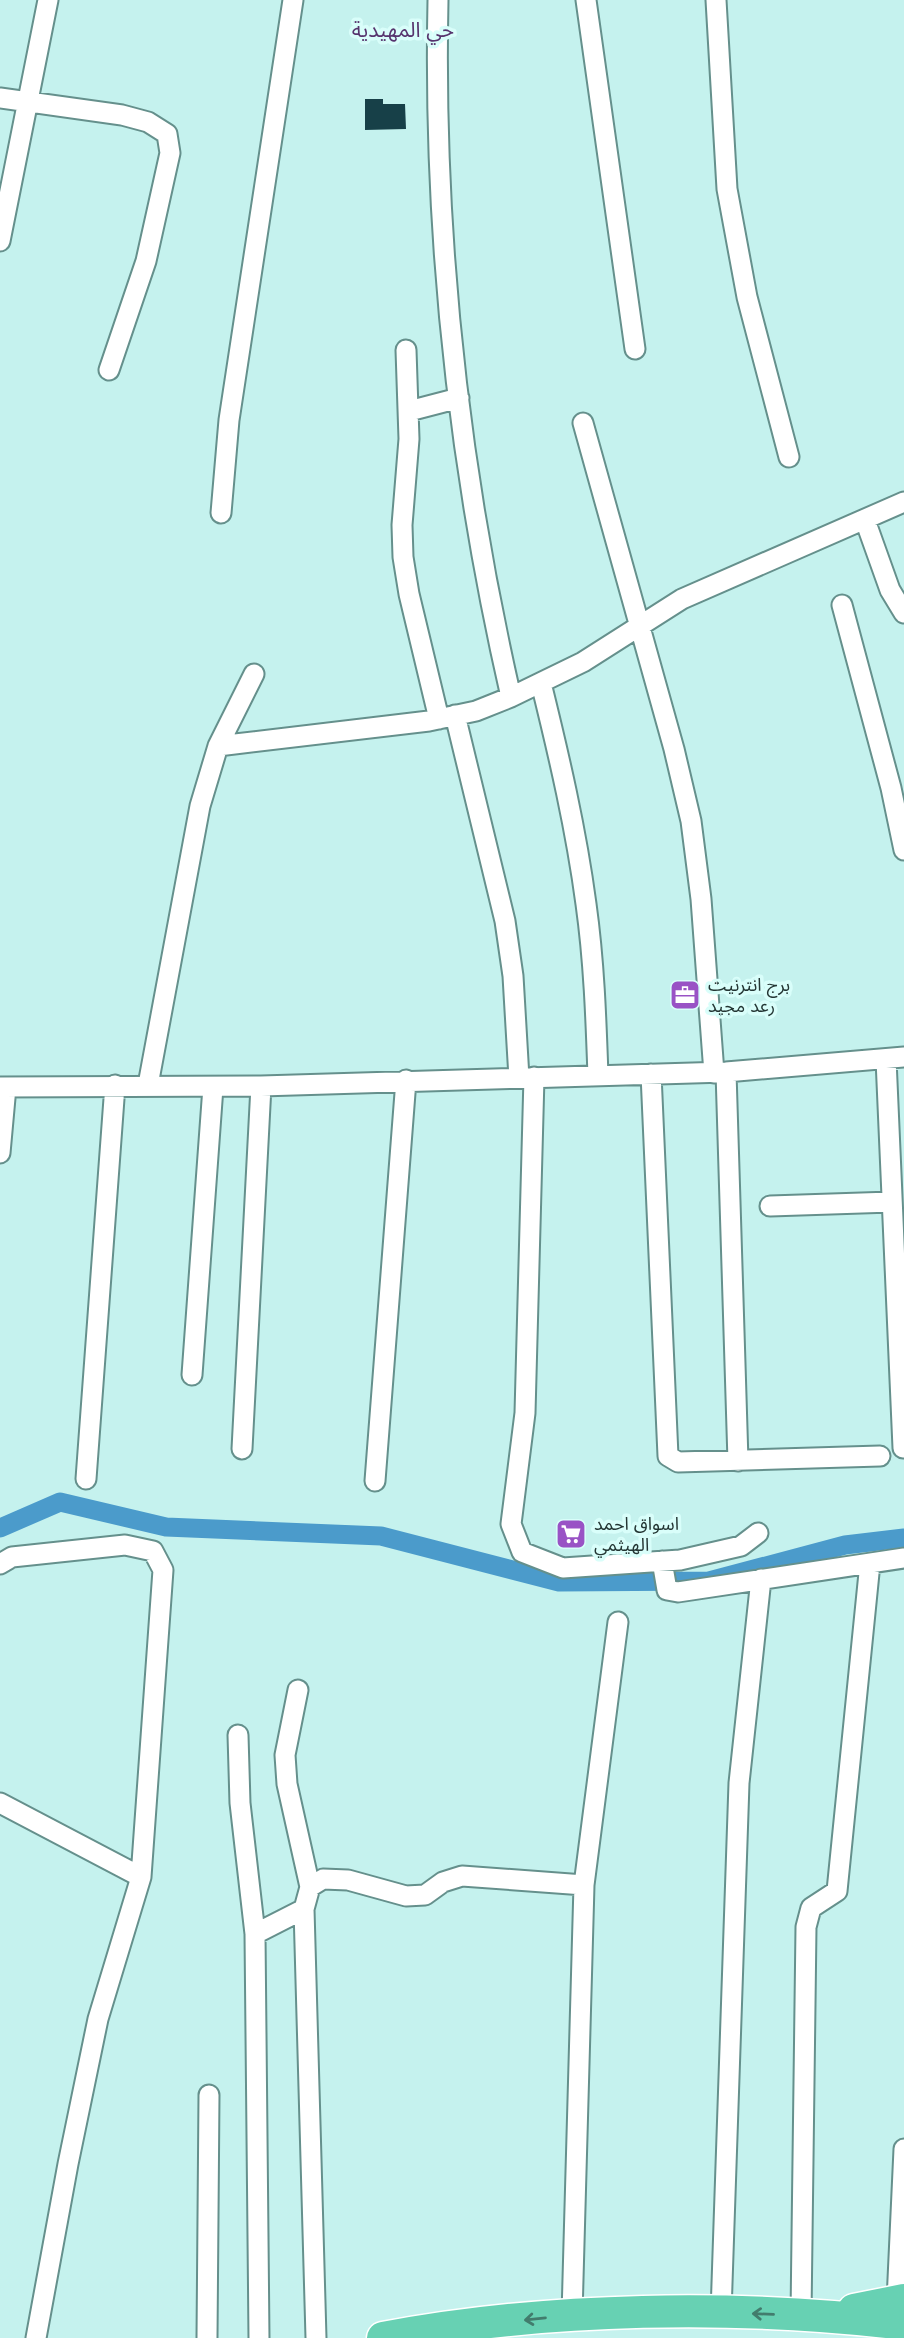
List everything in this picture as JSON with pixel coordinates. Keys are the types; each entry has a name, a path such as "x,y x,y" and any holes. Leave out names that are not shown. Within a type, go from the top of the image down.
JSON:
{"main road":[{"path":"383,2338 572,2315 721,2313 806,2316 902,2308"}],"street":[{"path":"0,241 48,0"},
{"path":"221,513 229,420 293,0"},
{"path":"438,0 442,215 459,398 488,599 511,697"},
{"path":"586,0 635,349"},
{"path":"716,0 727,189 747,298 789,457"},
{"path":"0,98 122,115 148,122 167,134 170,153 146,261 109,370"},
{"path":"405,350 409,411 402,525 403,557 409,594 505,921 526,1077 525,1413 511,1524 522,1552 563,1568 680,1560 741,1546 758,1533"},
{"path":"409,411 459,398"},
{"path":"583,424 674,749 691,821 720,1073 738,1461"},
{"path":"218,746 476,711 541,683 609,646 639,624 682,599 904,502"},
{"path":"865,520 890,590 904,613"},
{"path":"842,605 891,788 904,850"},
{"path":"148,1085 200,806 218,746 254,674"},
{"path":"541,683 565,782 586,905 593,973 598,1076"},
{"path":"0,1153 3,1087 213,1087 720,1073 895,1058 892,1202 903,1448"},
{"path":"651,1074 668,1455 678,1462 880,1456"},
{"path":"375,1481 406,1080"},
{"path":"86,1479 115,1086"},
{"path":"242,1449 261,1086"},
{"path":"191,1375 213,1087"},
{"path":"770,1206 892,1202"},
{"path":"0,1564 12,1557 125,1545 153,1551 163,1570 141,1877 98,2019 36,2338"},
{"path":"662,1561 667,1590 678,1592 904,1558"},
{"path":"806,2316 806,1927 810,1908 837,1891 870,1563"},
{"path":"721,2313 739,1783 761,1579"},
{"path":"572,2315 584,1885 618,1622"},
{"path":"298,1690 285,1755 287,1784 310,1887 304,1909 316,2338"},
{"path":"238,1735 240,1803 255,1934 259,2338"},
{"path":"0,1803 141,1877"},
{"path":"310,1887 323,1879 348,1880 407,1896 425,1895 443,1882 463,1876 584,1885"},
{"path":"255,1934 304,1909"},
{"path":"207,2338 209,2095"},
{"path":"902,2308 904,2149"}],"building":[{"path":"365,99 383,99 383,104 405,104 406,129 365,130"}],"waterway":[{"path":"0,1528 60,1502 166,1527 381,1536 559,1582 709,1581 845,1545 904,1538"}],"place":[{"name":"برج انترنيت رعد مجيد","path":"685,995"},
{"name":"اسواق احمد الهيثمي","path":"571,1534"}],"district":[{"name":"حي المهيدية","path":"403,29"}]}
